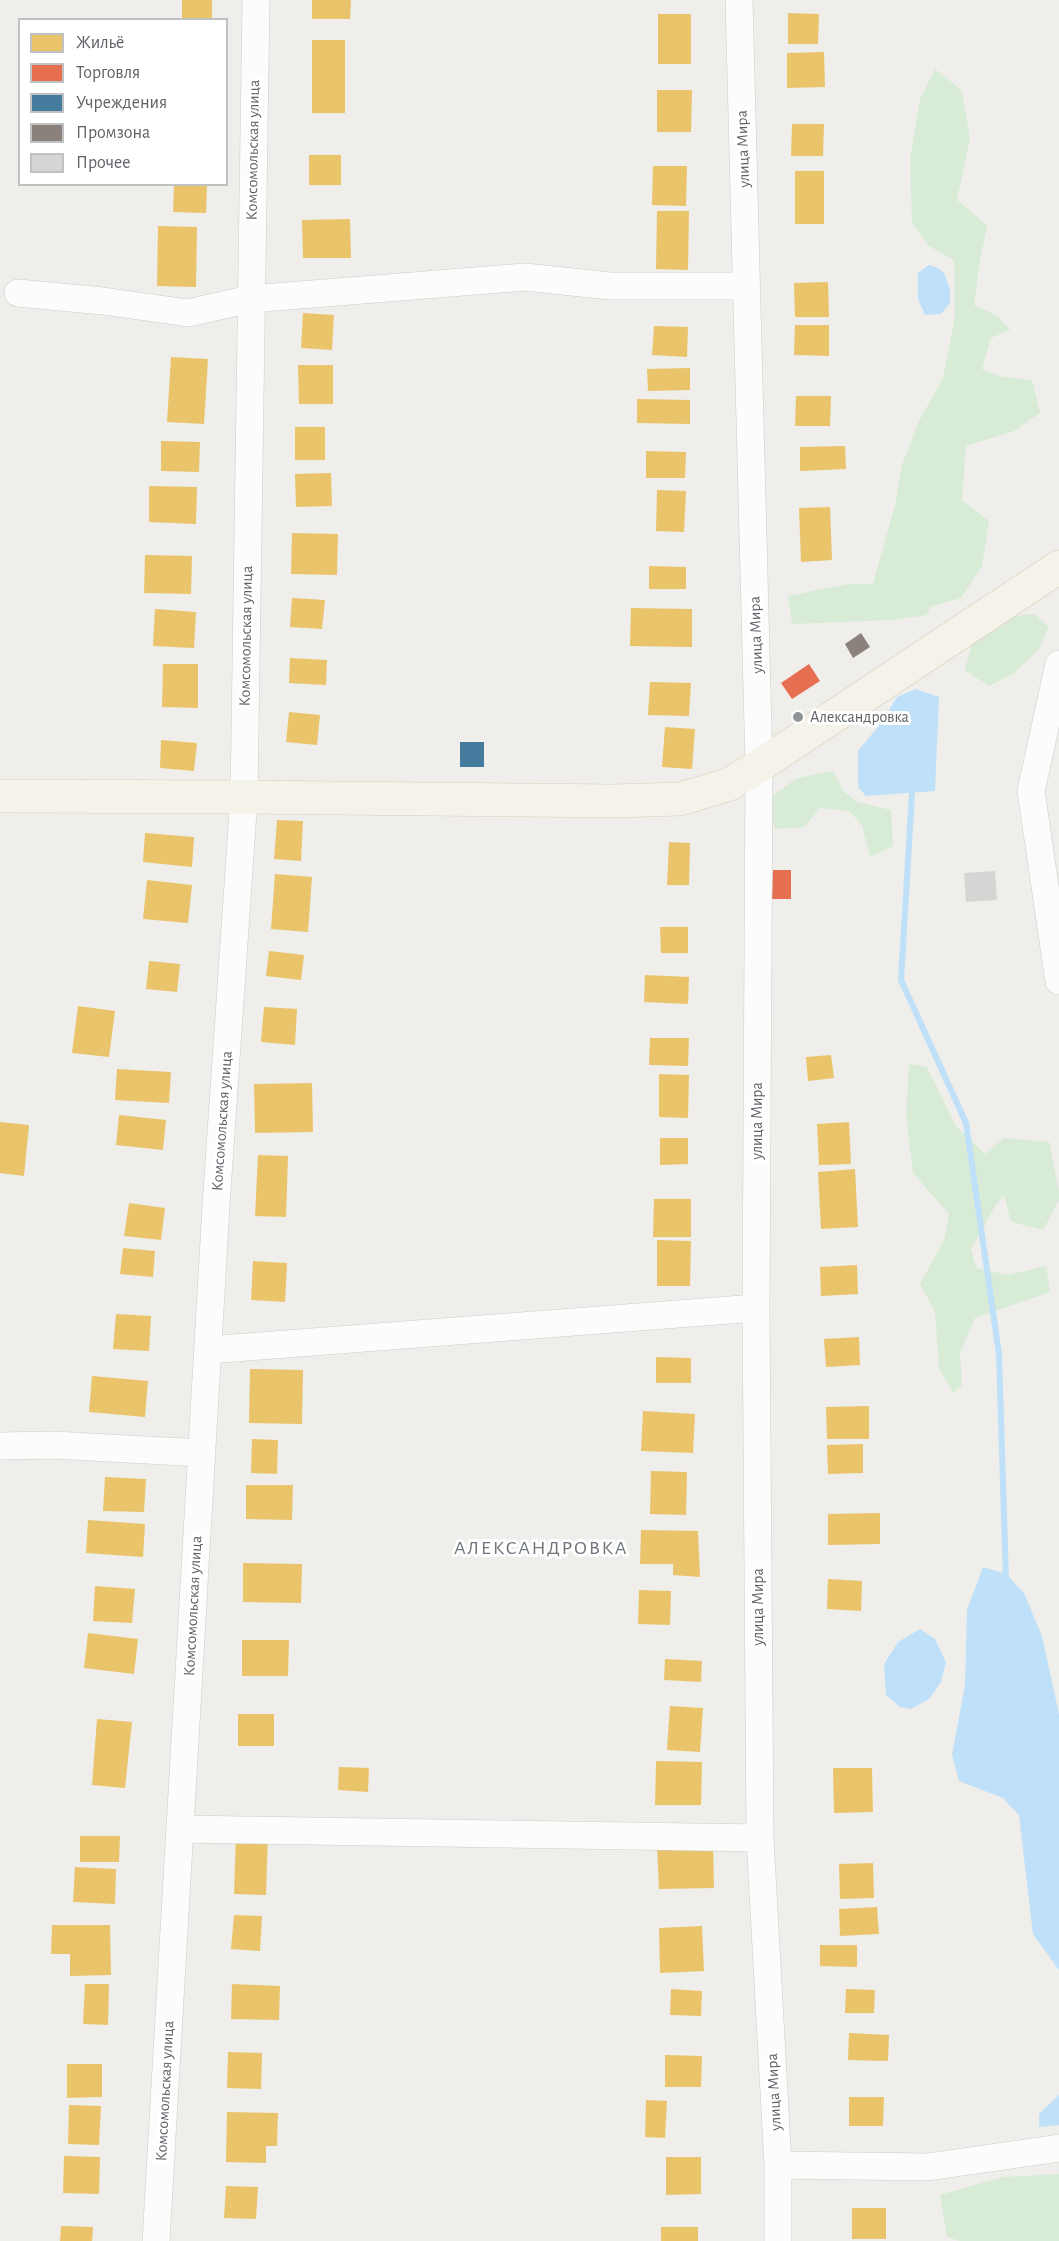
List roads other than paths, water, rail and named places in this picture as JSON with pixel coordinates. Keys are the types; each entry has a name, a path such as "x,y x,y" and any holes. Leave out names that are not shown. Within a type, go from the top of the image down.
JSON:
{"main road":[{"path":"0,796 614,801 680,799 730,784 1059,567"}],"street":[{"name":"Комсомольская улица","path":"156,2241 208,1350 244,797 256,0"},
{"name":"улица Мира","path":"739,0 759,766 756,1308 760,1838 778,2165 778,2241"},
{"path":"18,293 103,301 188,313 250,299 525,277 610,286 746,286"},
{"path":"1059,664 1031,791 1059,981"},
{"path":"208,1350 756,1308"},
{"path":"0,1446 53,1445 202,1453"},
{"path":"180,1829 760,1838"},
{"path":"778,2165 928,2167 1059,2148"}],"water":[{"path":"929,265 944,273 950,289 950,303 941,314 925,315 918,299 918,273"},
{"path":"916,689 939,697 935,791 866,796 858,787 858,751 881,723 897,697"},
{"path":"983,1567 1006,1574 1024,1593 1042,1636 1059,1714 1059,1970 1033,1934 1019,1815 1003,1798 959,1781 952,1755 965,1685 967,1610"},
{"path":"920,1629 935,1639 946,1662 941,1682 929,1699 911,1709 900,1707 886,1695 884,1664 898,1642"},
{"path":"1059,2095 1059,2125 1039,2127 1039,2114"}],"waterway":[{"path":"912,793 901,980 966,1123 999,1354 1006,1579"}],"place":[{"name":"Александровка","path":"798,717"}],"district":[{"name":"АЛЕКСАНДРОВКА","path":"541,1548"}]}
